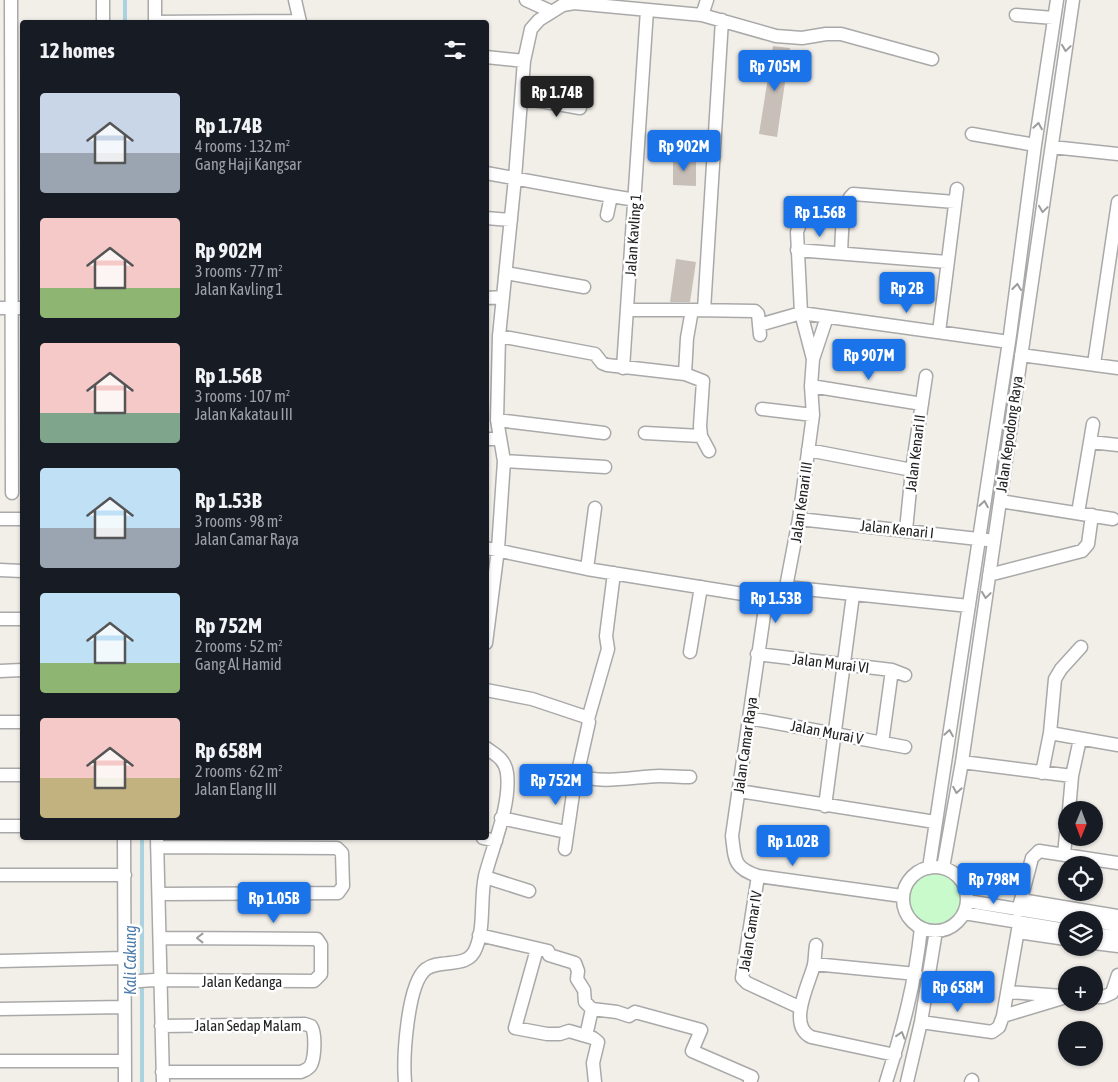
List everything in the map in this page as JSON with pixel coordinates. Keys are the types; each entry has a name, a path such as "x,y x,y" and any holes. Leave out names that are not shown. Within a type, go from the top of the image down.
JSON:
{"street":[{"path":"11,0 6,57 6,129 16,308 12,493"},
{"path":"103,0 103,20"},
{"path":"155,0 155,20"},
{"path":"294,0 299,20"},
{"path":"526,0 550,11"},
{"path":"702,15 707,0"},
{"name":"Jalan Kepodong Raya","path":"929,868 1010,339 1035,145 1057,0"},
{"name":"Jalan Kepodong Raya","path":"943,868 962,762 1073,0"},
{"path":"489,596 492,549 504,461 493,439 497,420 499,336 516,178 523,98 524,61 531,29 550,11 574,2 639,6 702,15 776,36 802,38 826,34 841,34 932,59"},
{"name":"Jalan Kavling 1","path":"623,368 629,310 636,200 639,6"},
{"path":"1016,15 1054,18"},
{"path":"685,374 686,338 698,310 722,20"},
{"path":"489,57 524,61"},
{"path":"523,98 580,108"},
{"path":"972,134 1035,145"},
{"path":"1052,148 1118,154"},
{"path":"489,174 636,200"},
{"path":"939,332 957,188"},
{"path":"841,253 843,220 849,198 853,194 955,202"},
{"path":"607,215 611,196"},
{"path":"1094,364 1118,202"},
{"path":"489,218 511,220"},
{"name":"Jalan Kenari III","path":"813,359 801,313 796,250 797,232 801,221 806,219 843,220"},
{"path":"796,250 947,262"},
{"path":"506,273 584,287"},
{"path":"1104,290 1118,292"},
{"path":"489,298 503,297"},
{"path":"629,310 751,310 759,324 801,313 939,332 1010,339 1024,337"},
{"name":"Jalan Kenari III","path":"786,587 799,519 813,415 811,386 813,359 827,317"},
{"path":"499,336 595,354 602,363 623,368 685,374 703,381 701,436 708,451"},
{"path":"1006,362 1020,360 1094,364 1118,368"},
{"name":"Jalan Kenari II","path":"906,530 912,470 926,376"},
{"path":"811,386 922,404"},
{"path":"762,409 813,415"},
{"path":"497,420 604,433"},
{"path":"1078,513 1094,424"},
{"path":"646,433 701,436"},
{"path":"1091,442 1118,445"},
{"path":"808,450 912,470"},
{"path":"504,461 605,467"},
{"path":"1000,501 1113,519"},
{"path":"587,569 595,508"},
{"path":"989,575 1082,551 1088,544 1092,515"},
{"path":"0,519 20,519"},
{"name":"Jalan Kenari I","path":"799,519 994,541"},
{"path":"492,549 587,569 743,594"},
{"path":"0,570 20,571"},
{"path":"565,848 574,786 581,775 579,767 588,719 608,649 606,636 614,573"},
{"path":"690,652 701,587"},
{"path":"786,587 969,606"},
{"name":"Jalan Camar Raya","path":"786,587 771,594 765,608 732,836 736,864 740,868 758,876 902,896"},
{"path":"825,806 853,595"},
{"path":"0,618 20,619"},
{"path":"1042,773 1050,733 1055,679 1061,669 1081,647"},
{"name":"Jalan Murai VI","path":"757,654 892,670 905,675"},
{"path":"0,670 20,670"},
{"path":"882,743 892,670"},
{"path":"489,691 532,699 588,719"},
{"name":"Jalan Murai V","path":"749,718 834,732 905,747"},
{"path":"0,722 20,722"},
{"path":"1050,733 1118,745"},
{"path":"1070,801 1072,776 1080,739"},
{"path":"405,1082 403,1058 418,982 428,967 466,959 476,948 485,877 496,841 508,774 502,759 489,750"},
{"path":"962,762 1072,776"},
{"path":"0,775 20,775"},
{"path":"581,775 599,779 660,776 690,777"},
{"path":"739,791 936,822"},
{"path":"501,818 566,832"},
{"path":"0,826 20,826"},
{"path":"489,839 496,841"},
{"path":"124,840 124,958 129,981 124,1007 125,1082"},
{"path":"160,894 313,895 341,891 344,877 341,850 157,842 160,894 160,938 157,980 165,1026 163,1077"},
{"path":"1064,855 1065,846"},
{"path":"921,1022 992,1032 999,1027 1008,992 1019,917 1032,858 1035,854 1039,852 1118,863"},
{"path":"929,868 943,868 961,880 967,894 966,907 953,925 936,931 921,928 907,914 902,896 912,877 929,868"},
{"path":"0,875 124,875"},
{"name":"Jalan Camar IV","path":"758,876 742,978 747,984 801,1008"},
{"path":"485,877 529,891"},
{"path":"966,907 1019,917 1058,928"},
{"path":"1019,917 1118,916"},
{"path":"1019,917 1058,919"},
{"path":"1019,917 1058,935"},
{"path":"1103,922 1118,925"},
{"path":"886,1082 916,974 921,928"},
{"path":"907,1082 921,1022 936,931"},
{"path":"479,935 548,951 549,955 575,963 578,971 577,979 584,990 585,1002 592,1009 617,1012 628,1016 635,1012 701,1030 692,1051 740,1070 752,1077 750,1082"},
{"path":"1103,935 1118,937"},
{"name":"Jalan Kedanga","path":"129,981 314,981 321,974 321,945 317,939 160,938"},
{"path":"1103,944 1118,946"},
{"path":"816,945 814,964 801,1008 800,1023 802,1030 811,1037 895,1055"},
{"path":"537,948 516,1028 547,1034 560,1034 569,1031 593,1038 598,1042 593,1063 594,1082"},
{"path":"0,961 124,958"},
{"path":"814,964 916,974"},
{"path":"1103,996 1112,993 1118,975"},
{"path":"1008,992 1058,996"},
{"path":"1003,1016 1058,999"},
{"path":"0,1009 124,1007"},
{"path":"586,1036 592,1009"},
{"name":"Jalan Sedap Malam","path":"163,1077 301,1072 308,1069 312,1062 314,1030 309,1025 165,1026"},
{"path":"0,1061 125,1061"}],"green space":[{"path":"935,874 949,878 957,886 961,900 957,914 949,922 935,926 921,922 913,914 909,900 913,886 921,878"}],"building":[{"path":"773,46 790,48 777,137 759,134"},
{"path":"673,157 696,158 696,186 673,185"},
{"path":"676,259 696,262 690,302 670,302"}],"waterway":[{"name":"Kali Cakung","path":"125,0 125,20"},
{"name":"Kali Cakung","path":"142,840 142,1082"}]}
